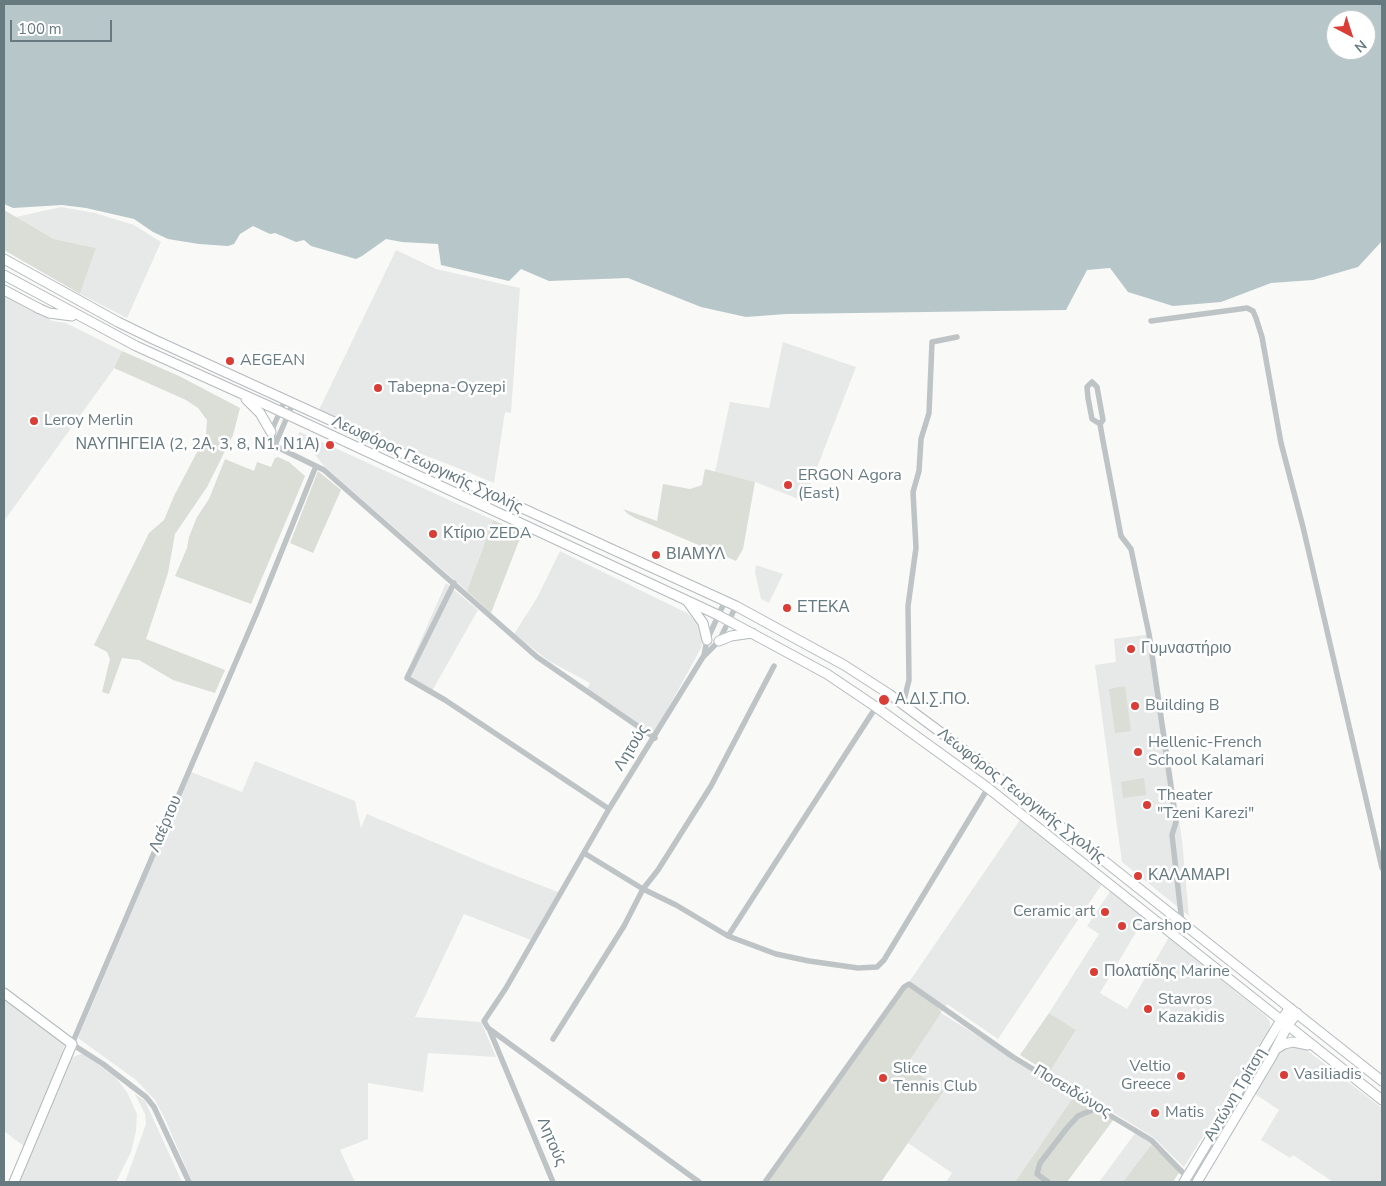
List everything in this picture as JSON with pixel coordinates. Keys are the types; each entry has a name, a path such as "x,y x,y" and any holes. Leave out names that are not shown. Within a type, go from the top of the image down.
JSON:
{"main road":[{"name":"Λεωφόρος Γεωργικής Σχολής","path":"4,259 118,322 736,606 844,664 903,704 1028,799 1382,1081"},
{"name":"Λεωφόρος Γεωργικής Σχολής","path":"4,276 136,346 729,620 827,674 876,706 988,788 1382,1100"},
{"path":"4,290 49,313 83,319"},
{"path":"243,395 260,413 271,432"},
{"path":"686,600 700,618 707,640"},
{"path":"719,641 731,636 754,633"},
{"path":"4,994 72,1044"},
{"name":"Αντώνη Τρίτση","path":"1188,1180 1293,1011"},
{"name":"Αντώνη Τρίτση","path":"1197,1182 1276,1049 1284,1023"},
{"path":"1276,1049 1284,1044 1293,1042 1301,1042 1314,1047"},
{"name":"Λαέρτου","path":"14,1182 72,1044"}],"street":[{"path":"1151,321 1247,308 1253,311 1256,318 1262,337 1281,443 1303,527 1382,868"},
{"path":"903,704 910,680 908,606 916,548 913,492 919,471 921,439 929,413 932,342 958,338"},
{"path":"1100,424 1092,419 1087,387 1092,382 1097,387 1103,420 1100,424 1121,536 1123,540 1128,542 1131,549 1149,634 1176,822 1172,835 1182,923"},
{"path":"275,445 289,402"},
{"path":"284,413 271,432 275,445 329,474 537,657 654,738"},
{"name":"Λαέρτου","path":"72,1044 258,610 316,466"},
{"path":"454,583 407,678 445,700 609,809"},
{"name":"Λητούς","path":"703,657 707,640 724,601"},
{"name":"Λητούς","path":"554,1182 489,1029 484,1022 506,988 609,809 703,657 719,641 736,606"},
{"path":"553,1039 624,926 643,889 658,870 711,786 774,666"},
{"path":"728,936 876,706"},
{"path":"584,853 643,889 676,905 728,936 776,954 858,968 877,967 884,960 988,788"},
{"name":"Ποσειδώνος","path":"764,1182 904,987 911,985 943,1010 998,1047 1151,1140 1188,1180"},
{"path":"489,1029 699,1182"},
{"path":"72,1044 103,1064 146,1097 154,1107 189,1182"},
{"path":"1048,1182 1037,1174 1040,1163 1066,1128 1078,1116 1097,1108"}],"shaded area":[{"path":"4,4 1382,4 1382,241 1358,267 1313,280 1271,283 1221,302 1173,306 1128,292 1110,268 1087,270 1066,310 786,314 746,317 701,307 628,278 549,281 521,269 509,281 441,265 438,244 386,239 356,259 311,246 304,240 296,242 275,233 270,234 253,226 240,234 234,244 228,246 199,244 168,239 153,232 134,219 86,208 62,205 13,208 4,204"},
{"path":"61,207 95,213 134,225 161,242 127,318 80,294 96,248 54,239 16,217"},
{"path":"4,210 54,239 96,248 80,294 4,250"},
{"path":"396,250 436,269 520,288 511,413 505,412 494,483 317,414"},
{"path":"4,291 32,306 52,321 66,323 122,351 113,370 4,521"},
{"path":"783,342 856,367 804,501 755,482 715,472 730,402 769,408"},
{"path":"122,351 179,376 240,408 233,435 207,487 175,534 168,573 146,639 225,670 215,693 173,680 139,660 122,658 109,694 102,692 110,659 107,652 94,645 149,533 164,520 174,496 206,435 207,420 198,408 186,400 114,368"},
{"path":"300,432 493,520 467,591 324,466 298,434"},
{"path":"278,457 289,462 305,476 251,604 175,576 197,517 209,499 225,459 254,471 257,462 271,467 275,458"},
{"path":"705,469 755,482 743,549 736,561 635,518 623,509 657,521 663,484 690,489 702,485"},
{"path":"318,471 341,490 313,553 290,543"},
{"path":"493,520 522,533 491,613 467,591"},
{"path":"560,551 687,613 699,624 703,636 701,648 654,734 587,689 590,683 549,661 514,634 537,598"},
{"path":"756,565 783,574 769,603 761,599 755,572"},
{"path":"446,583 478,610 432,691 405,676"},
{"name":"Hellenic-French School Kalamari","path":"1152,634 1182,840 1189,916 1122,862 1095,665 1116,662 1114,639"},
{"path":"1125,686 1131,731 1115,733 1109,689"},
{"path":"255,761 355,801 361,828 367,814 558,892 531,940 464,914 415,1017 481,1022 496,1057 428,1053 423,1092 368,1083 368,1139 340,1150 355,1182 192,1182 155,1100 136,1080 78,1038 191,772 242,792"},
{"path":"1144,778 1146,795 1123,798 1121,782"},
{"path":"1020,820 1102,884 998,1039 947,1004 941,1013 1074,1096 1015,1182 946,1182 952,1173 908,1143 944,1091 906,1066 940,1013 909,982"},
{"path":"1111,890 1145,917 1100,993 1127,1009 1169,937 1266,1016 1270,1022 1270,1028 1184,1167 1153,1137 1049,1073 1076,1030 1049,1013 1099,934 1087,926"},
{"name":"Slice Tennis Club","path":"909,982 935,1003 941,1013 906,1066 944,1091 881,1182 768,1182"},
{"path":"4,996 63,1041 64,1045 63,1053 25,1147 4,1131"},
{"path":"1049,1013 1076,1030 1049,1073 1020,1055"},
{"path":"1300,1045 1382,1108 1382,1182 1333,1182 1293,1155 1290,1158 1261,1140 1279,1110 1255,1094 1281,1047"},
{"path":"83,1053 116,1078 127,1092 137,1114 136,1131 131,1152 116,1182 18,1182 68,1059"},
{"path":"135,1094 145,1101 182,1182 125,1182 146,1124 145,1114"},
{"path":"1074,1096 1114,1119 1067,1182 1015,1182"},
{"path":"1136,1132 1146,1138 1151,1145 1123,1182 1099,1182"},
{"path":"1151,1145 1180,1171 1173,1182 1123,1182"}],"place":[{"name":"AEGEAN","path":"230,361"},
{"name":"Tabepna-Oyzepi","path":"378,388"},
{"name":"Leroy Merlin","path":"34,421"},
{"name":"ΝΑΥΠΗΓΕΙΑ (2, 2Α, 3, 8, Ν1, Ν1Α)","path":"330,445"},
{"name":"ERGON Agora (East)","path":"788,485"},
{"name":"Κτίριο ZEDA","path":"433,534"},
{"name":"ΒΙΑΜΥΛ","path":"656,555"},
{"name":"ΕΤΕΚΑ","path":"787,608"},
{"name":"Γυμναστήριο","path":"1131,649"},
{"name":"Α.ΔΙ.Σ.ΠΟ.","path":"884,700"},
{"name":"Building B","path":"1135,706"},
{"name":"Hellenic-French School Kalamari","path":"1138,752"},
{"name":"Theater \"Tzeni Karezi\"","path":"1147,805"},
{"name":"ΚΑΛΑΜΑΡΙ","path":"1138,876"},
{"name":"Ceramic art","path":"1105,912"},
{"name":"Carshop","path":"1122,926"},
{"name":"Πολατίδης Marine","path":"1094,972"},
{"name":"Stavros Kazakidis","path":"1148,1009"},
{"name":"Vasiliadis","path":"1284,1075"},
{"name":"Veltio Greece","path":"1181,1076"},
{"name":"Slice Tennis Club","path":"883,1078"},
{"name":"Matis","path":"1155,1113"}]}
